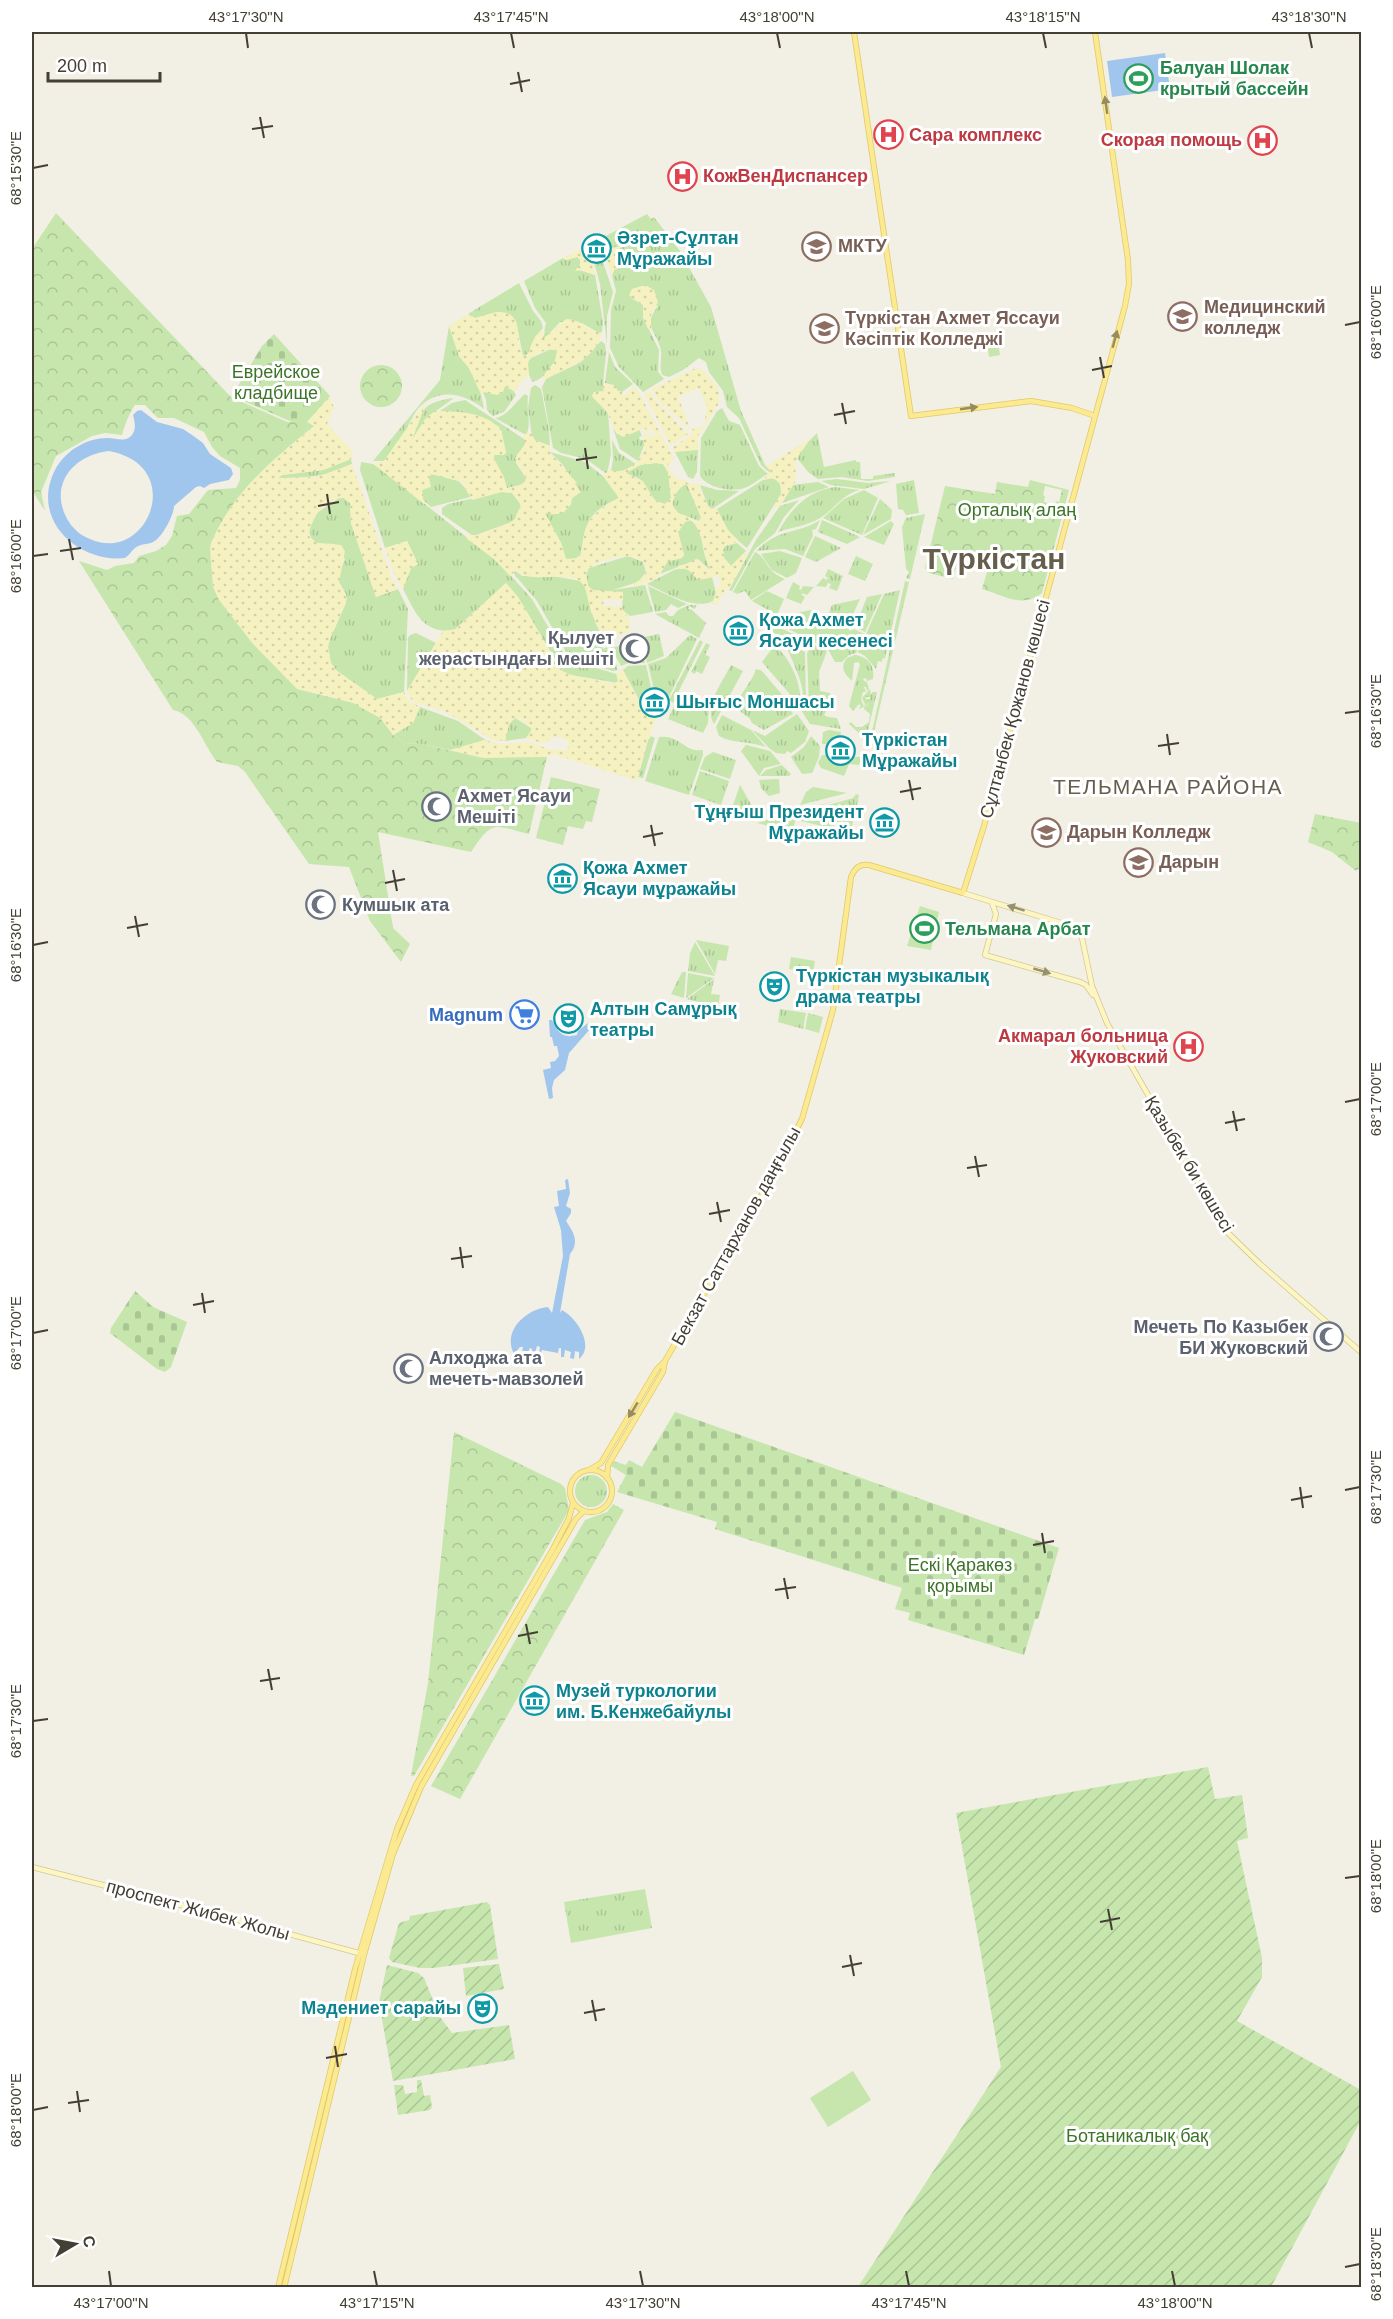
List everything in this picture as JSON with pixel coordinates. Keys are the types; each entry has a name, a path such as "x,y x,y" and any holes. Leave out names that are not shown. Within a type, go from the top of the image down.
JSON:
{"main road":[{"path":"854,32 911,416 1031,401 1054,404 1095,416"},
{"name":"Сұлтанбек Қожанов көшесі","path":"963,893 984,826 1129,284 1128,260 1095,32"},
{"name":"Бекзат Саттарханов даңғылы","path":"589,1470 601,1463 657,1369 665,1361 760,1198 802,1119 830,1027 851,877 858,866 869,865 963,893"},
{"path":"963,893 991,902 996,909 986,955 1080,982 1089,988 1100,1008"},
{"name":"Қазыбек би көшесі","path":"991,902 1071,926 1079,932 1100,1008 1225,1230 1260,1264 1362,1353"},
{"path":"1080,982 1086,981 1090,976"},
{"name":"Бекзат Саттарханов даңғылы","path":"607,1478 608,1465 663,1372 665,1361"},
{"path":"278,2288 388,1852 404,1809 569,1518 573,1503 570,1493 572,1483 577,1475 589,1470 599,1472 607,1478 612,1492 607,1505 595,1512 584,1511 573,1503"},
{"path":"284,2288 362,1954 393,1854 421,1787 576,1519 584,1511"},
{"name":"проспект Жибек Жолы","path":"32,1868 220,1914 362,1954"}],"green space":[{"path":"56,213 231,397 287,422 307,422 314,426 255,478 230,508 211,543 213,587 219,600 253,644 297,689 353,703 380,718 393,735 405,743 422,744 483,758 547,757 529,834 495,827 484,834 471,852 378,832 393,928 410,944 401,962 370,921 349,867 309,864 245,772 238,766 217,762 193,724 181,713 173,710 79,561 107,570 115,566 134,563 139,556 156,551 166,545 172,536 177,516 189,514 208,490 236,488 240,480 240,468 220,456 204,432 174,418 158,418 145,405 135,405 122,435 105,433 92,436 56,456 41,492 45,511 32,490 32,249"},
{"path":"647,214 651,219 654,217 680,251 711,307 741,411 765,465 771,471 769,472 761,465 739,418 727,407 723,391 709,372 706,362 699,358 669,377 662,375 661,351 651,325 653,313 658,306 630,298 644,307 643,317 659,350 658,372 664,379 643,392 619,367 610,348 611,310 616,291 612,276 614,270 625,265 621,246 604,250 602,238"},
{"path":"601,256 613,292 607,316 607,345 600,284 594,262"},
{"path":"577,257 581,261 579,270 595,275 603,322 602,332 599,333 582,323 560,322 542,341 546,323 535,308 524,281 563,258 566,260"},
{"path":"519,283 543,328 535,337 528,354 523,356 516,321 501,312 475,318 468,314"},
{"path":"449,326 459,356 469,368 481,394 484,409 467,399 450,394 433,398 417,410 384,461 373,461 440,380"},
{"name":"Еврейское кладбище","path":"274,334 330,396 307,422 292,422 232,396 262,346"},
{"path":"997,335 1000,355 989,357 986,336"},
{"path":"601,341 605,344 606,350 604,392 597,392 592,396 608,413 611,454 607,474 586,459 561,453 553,448 542,387 546,379 581,362"},
{"path":"551,349 557,351 555,361 541,378 532,382 527,369 529,359"},
{"path":"609,352 615,367 633,384 622,392 617,391 614,385 605,383"},
{"path":"381,365 396,371 402,386 396,401 381,407 366,401 360,386 366,371"},
{"path":"535,385 541,389 550,446 532,437 528,408 531,388"},
{"path":"504,386 513,390 516,395 504,412 493,416 487,410 483,392"},
{"path":"525,394 528,396 529,421 526,435 495,418 508,412"},
{"path":"454,398 426,418 410,443 423,411 434,403"},
{"path":"465,400 524,439 525,446 517,454 516,463 526,478 524,484 507,488 497,467 494,455 506,453 501,429 440,411 452,403"},
{"path":"722,408 729,421 740,425 759,466 768,474 741,489 719,488 700,476 701,438 717,411"},
{"path":"613,428 617,434 639,429 642,436 639,437 640,440 644,440 644,445 638,461 620,449"},
{"path":"817,433 824,467 856,460 860,462 861,479 873,479 873,476 895,473 895,477 868,481 841,477 818,479 808,472 797,458 805,445"},
{"path":"612,440 619,453 636,464 621,472 611,471"},
{"path":"698,450 697,472 693,479 688,477 675,452"},
{"path":"550,452 585,462 604,477 619,498 594,514 584,534 581,554 575,559 566,559 561,543 544,512 564,512 571,504 575,484 563,465"},
{"path":"351,459 352,464 325,474 278,478 282,475 323,470"},
{"path":"361,462 373,464 382,470 499,563 532,599 562,651 570,660 616,674 619,678 617,683 571,675 562,671 518,597 506,583 453,631 434,628 421,619 403,589 411,568 418,564 407,541 385,548 360,470"},
{"path":"663,464 668,472 671,498 665,504 654,498 643,482 625,473 640,465"},
{"path":"431,474 455,479 463,485 470,497 431,507 422,499 422,490"},
{"path":"771,478 780,481 781,494 747,548 730,534 717,509 763,480"},
{"path":"837,479 868,483 891,481 864,489 831,485 821,481"},
{"path":"914,480 919,513 906,515 903,510 898,509 896,484"},
{"name":"Орталық алаң","path":"1030,480 1069,490 1042,593 1035,598 1020,600 982,589 987,572 981,562 959,557 953,579 929,573 925,568 945,486 995,494 997,482 1028,487","holes":["1045,486 1062,490 1059,502 1056,501 1055,505 1044,502"]},
{"path":"818,482 829,487 782,503 793,485"},
{"path":"687,483 701,517 699,521 678,513 673,508 676,493"},
{"path":"700,485 717,490 739,491 712,509 708,506"},
{"path":"835,487 860,490 843,498 815,521 778,532 801,502 816,492"},
{"path":"864,490 878,498 862,535 823,518 844,499"},
{"path":"502,492 512,493 520,503 521,508 514,520 509,523 473,536 442,514 442,508 448,504"},
{"path":"339,498 344,498 350,503 351,523 376,597 398,589 408,609 404,692 377,699 337,671 331,663 328,647 330,639 346,603 346,594 339,582 339,573 345,559 335,544 317,543 312,540 309,530 317,513"},
{"path":"880,499 892,510 891,519 863,535"},
{"path":"799,500 784,517 775,533 755,549 732,591 729,590 756,540 780,506"},
{"path":"925,514 910,579 906,578 909,572 906,569 902,527 906,518"},
{"path":"690,520 699,532 710,570 698,559 660,574 667,562 684,556 678,532 685,522"},
{"path":"820,520 816,529 812,530 813,536 803,556 785,549 756,551 773,538 812,525"},
{"path":"822,520 860,537 847,544 818,532"},
{"path":"891,521 894,524 884,545 864,537"},
{"path":"815,536 841,548 816,562 805,557"},
{"path":"737,543 746,551 731,566 724,558 723,550 725,546"},
{"path":"780,551 802,558 796,573 787,578 772,570 761,554"},
{"path":"755,552 770,569 785,579 751,600 745,591 737,594 733,592"},
{"path":"628,556 643,562 646,572 638,582 613,590 645,585 653,612 630,616 622,610 623,592 595,592 588,586 586,575 589,568"},
{"path":"856,556 873,564 865,581 848,574"},
{"path":"682,568 691,571 697,579 712,577 716,593 713,601 697,604 689,602 647,584"},
{"path":"828,569 843,576 837,591 829,588 831,584 828,583 826,587 816,586 823,578 827,580 825,576"},
{"path":"513,571 522,576 553,576 580,581 585,587 596,624 605,642 601,644 603,649 607,647 617,670 613,671 579,661 568,655 537,601 514,574"},
{"path":"905,581 909,582 873,736 871,736"},
{"path":"793,582 800,586 801,590 803,586 814,587 807,595 802,593 805,597 801,604 786,598"},
{"path":"648,586 687,604 678,608 671,604 666,610 655,612"},
{"path":"900,590 885,658 882,662 878,661 876,669 865,656 858,652 884,594"},
{"path":"767,591 784,599 777,615 752,601"},
{"path":"882,594 865,632 855,627 867,597"},
{"path":"860,599 848,625 828,616 832,605"},
{"path":"689,605 697,605 694,609 690,606 688,609 706,623 699,638 655,614 666,612 669,616 673,616 678,610"},
{"path":"810,610 847,626 850,631 854,629 864,634 856,653 849,655 842,662 835,662 828,649 775,622 776,618"},
{"path":"771,623 827,651 819,672 820,691 830,693 831,703 824,715 837,718 841,729 810,724 801,710 809,706 807,653 810,649 805,649 768,630"},
{"path":"416,633 436,643 407,691 408,638"},
{"path":"659,634 664,656 647,663 644,637"},
{"path":"690,635 697,639 668,699 654,690 648,664 666,658"},
{"path":"608,637 612,648 622,645 626,659 632,661 643,657 645,663 628,663 621,666 606,638"},
{"path":"700,640 703,642 673,703 669,700"},
{"path":"785,642 805,652 806,704 800,708 803,702 801,685"},
{"path":"706,643 710,645 705,655 710,657 702,674 696,671 695,674 691,672"},
{"path":"777,648 787,659 795,674 800,690 800,706 762,662 771,650"},
{"path":"855,655 868,661 872,667 873,679 867,681 866,678 863,679 867,682 869,689 867,691 864,687 866,692 863,692 861,699 864,707 858,709 861,706 859,704 853,711 849,706 860,664 854,663 852,681 845,673 843,665 847,658"},
{"path":"646,665 652,692 643,706 654,714 649,718 623,670 628,666"},
{"path":"731,665 743,671 714,724 711,717 712,702"},
{"path":"756,669 762,671 789,703 793,714 764,730 752,723 736,708"},
{"path":"870,689 871,695 872,692 877,692 867,735 860,734 849,724 851,722 856,727 862,727 869,722 870,714 864,709 865,704 862,698"},
{"path":"681,692 709,705 708,723 703,733 668,719"},
{"path":"420,707 458,721 487,741 450,750 405,743 393,735 413,723"},
{"path":"797,714 809,731 805,742 791,753 787,751 785,754 776,753 752,730 765,736"},
{"path":"722,715 751,730 766,747 719,736 716,727"},
{"path":"515,718 532,731 526,738 505,741 509,724"},
{"path":"829,730 841,732 839,745 822,744 823,732"},
{"path":"651,736 655,738 643,778 638,777 648,740"},
{"path":"811,736 820,746 819,757 812,773 802,774 791,757 804,747"},
{"path":"659,737 672,738 691,749 703,750 689,795 645,781"},
{"path":"746,745 770,751 781,764 764,768 759,776 741,751"},
{"path":"713,752 736,760 730,779 700,769 705,757"},
{"path":"822,755 861,757 859,765 849,764 844,776 821,768 818,763"},
{"path":"782,765 791,774 789,776 760,776 766,770"},
{"path":"700,771 729,781 721,805 692,795"},
{"path":"551,777 600,789 592,822 586,821 583,829 568,826 563,845 536,838"},
{"path":"779,779 780,793 769,796 761,788 759,780"},
{"path":"740,785 751,804 744,812 732,808"},
{"path":"813,787 847,793 800,805 806,792"},
{"path":"856,794 859,795 855,815 848,814 851,811 847,810 847,804 843,807 839,803 838,807 833,807 835,811 827,809 828,805 853,798"},
{"path":"852,796 798,812 792,832 757,823"},
{"path":"827,805 822,826 797,820 799,812"},
{"path":"827,810 835,812 831,814 836,817 835,821 840,819 842,823 845,818 850,819 847,815 854,816 852,827 835,823 832,832 828,831 829,828 823,826"},
{"path":"1315,814 1361,823 1361,867 1356,871 1332,852 1308,842"},
{"name":"Тельмана Арбат","path":"920,906 939,912 931,950 907,946"},
{"path":"696,940 729,946 726,961 718,960 715,974"},
{"path":"695,942 715,976 688,971 690,953"},
{"path":"791,957 815,961 813,973 789,969"},
{"path":"682,972 686,972 684,998 671,994"},
{"path":"688,973 714,978 686,998"},
{"path":"714,979 711,994 720,995 718,1007 687,999"},
{"path":"780,1009 806,1013 803,1029 778,1022"},
{"path":"808,1013 823,1017 819,1033 805,1029"},
{"path":"135,1291 153,1307 187,1322 171,1367 165,1372 157,1369 110,1333"},
{"name":"Ескі Қаракөз қорымы","path":"675,1412 1059,1548 1038,1619 1035,1619 1024,1655 908,1620 910,1613 895,1609 902,1588 715,1529 717,1522 617,1492 626,1475 611,1466 613,1461 626,1465 629,1460 642,1467"},
{"path":"454,1432 561,1484 565,1488 569,1510 414,1776 411,1776 428,1683"},
{"path":"591,1475 602,1480 607,1491 602,1502 591,1507 580,1502 575,1491 580,1480"},
{"path":"613,1504 624,1510 460,1799 431,1786 585,1520 607,1512"},
{"name":"Ботаникалық бақ","path":"1208,1767 1215,1799 1242,1795 1248,1838 1237,1841 1262,1958 1262,1977 1237,2021 1361,2090 1361,2120 1271,2287 858,2287 1001,2067 956,1813"},
{"path":"645,1889 652,1928 571,1943 564,1902"},
{"path":"487,1902 490,1905 498,1959 420,1968 392,1962 389,1958 399,1923 409,1920 410,1916"},
{"path":"499,1964 504,1989 466,1996 463,1968"},
{"path":"387,1965 418,1973 424,1978 440,2017 452,2033 509,2025 515,2059 393,2081 379,2002"},
{"path":"853,2071 871,2100 828,2127 810,2098"},
{"path":"417,2080 421,2080 424,2096 430,2095 432,2107 430,2110 398,2115 394,2085 403,2085 405,2094 417,2092"}],"sand":[{"path":"591,244 595,275 582,270 575,271 580,264 580,259 577,257 566,260 563,258"},
{"path":"621,246 626,265 614,270 612,276 604,250"},
{"path":"645,285 654,290 658,302 651,315 651,329 648,329 643,317 643,305 629,295 632,289"},
{"path":"496,312 512,316 517,327 523,356 528,354 538,334 545,331 543,339 566,319 576,321 601,333 593,350 580,362 546,379 542,377 555,361 557,351 545,351 530,359 528,362 529,375 521,381 515,392 505,386 503,392 497,395 484,392 481,394 469,368 459,356 449,326 468,314 475,318"},
{"path":"696,368 703,370 719,389 719,403 698,436 698,450 675,452 672,448 692,434 691,430 704,425 707,407 699,388 678,396 690,429 658,400 652,389"},
{"path":"605,383 615,386 618,391 622,392 623,397 634,387 638,391 674,459 668,465 672,474 676,478 686,480 687,483 702,485 699,487 709,508 717,509 727,529 739,541 725,546 724,558 731,566 746,551 746,556 729,590 725,590 717,605 712,604 716,596 715,588 721,586 719,576 699,580 687,569 678,569 678,566 696,559 709,570 710,566 708,566 702,539 694,523 701,517 686,483 677,491 672,504 678,513 694,519 685,522 678,532 684,554 682,558 667,562 658,578 635,586 634,584 644,577 647,568 635,558 607,559 586,572 588,586 593,590 623,592 623,600 604,599 603,606 622,607 629,620 630,631 604,639 591,612 585,587 580,581 564,577 530,577 515,571 510,576 494,559 466,538 514,520 521,505 512,493 502,492 472,500 462,482 431,474 429,478 431,487 422,490 424,504 376,466 378,462 384,461 424,404 412,440 426,418 435,411 462,412 479,416 501,429 506,453 493,457 507,488 519,486 526,481 515,458 525,444 524,434 531,433 535,440 550,446 550,452 577,483 575,484 581,492 571,499 571,504 563,512 545,513 561,543 566,559 578,558 588,523 592,517 619,498 604,477 608,470 623,470 636,463 643,451 643,435 648,434 650,437 656,435 650,427 648,428 650,432 647,433 645,428 623,437 619,435 606,411 592,396 594,392 604,391","holes":["663,464 668,472 671,498 665,504 654,500 643,481 626,473 640,465"]},
{"path":"650,391 654,399 688,434 670,445 645,395"},
{"path":"330,396 334,408 327,424 353,452 351,459 323,470 282,475 278,478 317,477 352,464 392,579 398,589 376,597 351,523 350,503 344,498 331,501 320,510 312,523 309,536 317,543 341,545 345,551 339,582 347,599 328,647 331,663 337,671 377,699 404,692 408,700 420,707 413,723 393,735 380,718 332,697 297,689 253,644 219,600 213,587 211,543 230,508 255,479 313,427 307,422"},
{"path":"810,439 796,460 795,482 780,506 773,508 781,494 781,485 774,478 763,480 771,471 766,466"},
{"path":"407,541 418,564 411,568 403,589 395,576 385,548"},
{"path":"506,583 518,597 562,671 613,684 618,681 616,674 623,670 646,715 650,718 654,714 657,716 637,781 554,754 547,757 483,758 450,750 484,740 499,744 531,742 550,750 567,750 569,744 561,737 551,739 545,744 526,738 532,729 521,719 515,718 509,724 505,741 493,740 446,712 411,699 407,691 443,631 456,629"}],"water":[{"name":"Балуан Шолак крытый бассейн","path":"1165,53 1170,89 1112,97 1107,61"},
{"path":"141,410 157,422 183,429 203,443 210,454 231,468 233,474 229,480 210,484 204,488 196,487 174,506 167,526 156,540 137,546 125,558 107,558 75,545 63,534 54,521 49,505 49,488 59,463 77,447 92,440 108,438 122,440 130,437 135,430 133,415","holes":["109,451 133,460 147,475 153,492 150,510 142,527 128,538 110,543 90,539 81,534 71,525 63,509 62,485 67,475 84,459"]},
{"path":"549,1020 552,1020 561,1034 568,1036 577,1035 578,1031 588,1023 591,1028 569,1053 565,1070 554,1080 553,1098 549,1099 543,1070 551,1068 550,1062 555,1061 559,1056 557,1046 554,1046 552,1037 550,1037"},
{"path":"568,1179 570,1193 566,1206 571,1209 571,1213 566,1221 573,1233 575,1245 570,1254 560,1313 562,1310 573,1319 585,1340 585,1347 579,1359 579,1352 575,1351 574,1359 570,1358 571,1352 565,1350 564,1357 561,1357 561,1348 558,1353 542,1350 539,1353 540,1347 537,1346 535,1353 530,1348 528,1352 522,1353 523,1347 520,1347 514,1354 511,1337 518,1323 524,1317 540,1309 548,1307 552,1313 563,1256 561,1230 554,1207 559,1206 557,1191 566,1189 565,1180"}],"place":[{"name":"Балуан Шолак крытый бассейн","path":"1139,78"},
{"name":"Сара комплекс","path":"888,135"},
{"name":"Скорая помощь","path":"1263,140"},
{"name":"КожВенДиспансер","path":"682,176"},
{"name":"МКТУ","path":"817,246"},
{"name":"Әзрет-Сұлтан Мұражайы","path":"596,248"},
{"name":"Медицинский колледж","path":"1183,317"},
{"name":"Түркістан Ахмет Яссауи Кәсіптік Колледжі","path":"824,328"},
{"name":"Қожа Ахмет Ясауи кесенесі","path":"738,630"},
{"name":"Қылует жерастындағы мешіті","path":"635,648"},
{"name":"Шығыс Моншасы","path":"655,702"},
{"name":"Түркістан Мұражайы","path":"841,750"},
{"name":"Ахмет Ясауи Мешіті","path":"436,806"},
{"name":"Тұңғыш Президент Мұражайы","path":"885,822"},
{"name":"Дарын Колледж","path":"1046,832"},
{"name":"Дарын","path":"1138,862"},
{"name":"Қожа Ахмет Ясауи мұражайы","path":"562,878"},
{"name":"Кумшык ата","path":"321,905"},
{"name":"Тельмана Арбат","path":"924,929"},
{"name":"Түркістан музыкалық драма театры","path":"775,986"},
{"name":"Magnum","path":"524,1015"},
{"name":"Алтын Самұрық театры","path":"569,1019"},
{"name":"Акмарал больница Жуковский","path":"1189,1046"},
{"name":"Мечеть По Казыбек БИ Жуковский","path":"1329,1337"},
{"name":"Алходжа ата мечеть-мавзолей","path":"408,1368"},
{"name":"Музей туркологии им. Б.Кенжебайулы","path":"535,1701"},
{"name":"Мәдениет сарайы","path":"482,2008"}],"district":[{"name":"Түркістан","path":"994,559"},
{"name":"ТЕЛЬМАНА РАЙОНА","path":"1168,787"}]}
